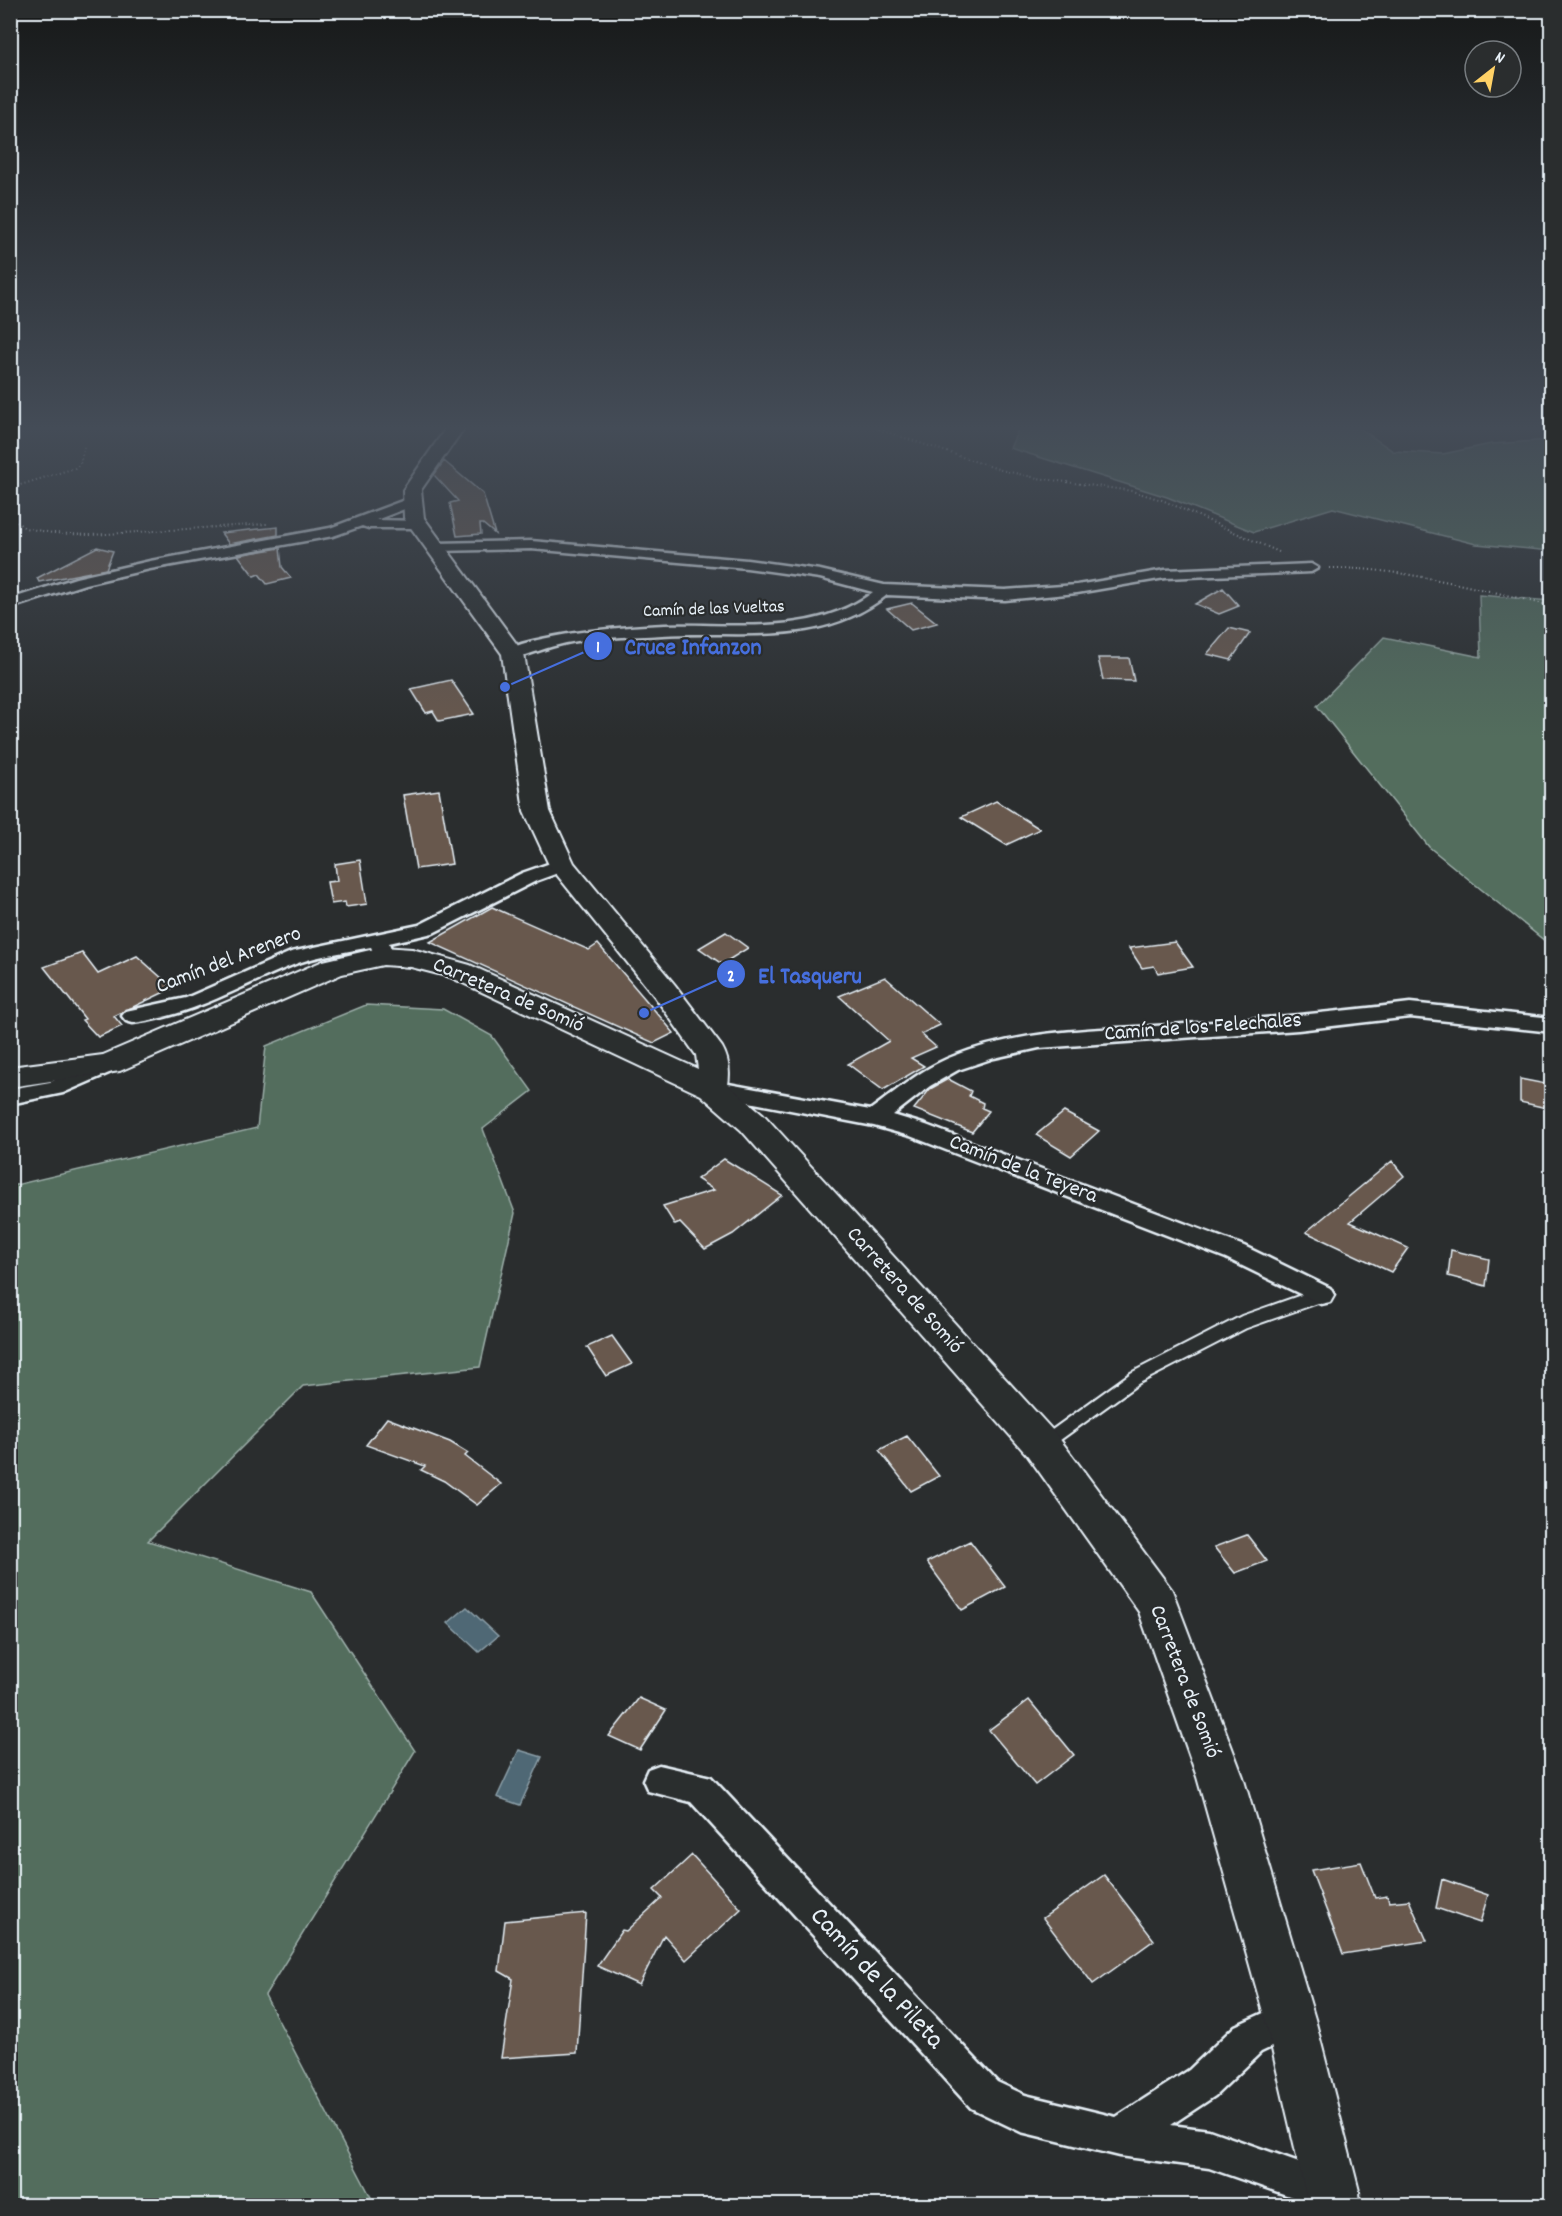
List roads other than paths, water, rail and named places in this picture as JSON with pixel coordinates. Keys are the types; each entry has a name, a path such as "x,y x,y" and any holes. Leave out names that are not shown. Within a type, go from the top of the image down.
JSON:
{"street":[{"path":"10,604 81,581 150,564 335,531"},
{"path":"425,531 513,654 537,811 562,865 665,991 711,1054 714,1073 712,1088"},
{"path":"437,548 531,545 747,564 820,574 884,590 1005,595 1077,589 1166,574 1311,568"},
{"name":"Camín de las Vueltas","path":"513,654 528,647 569,638 665,630 763,631 823,622 861,608 884,590"},
{"name":"Camín del Arenero","path":"133,1016 158,1014 184,1008 290,959 380,948 426,929 530,877 562,865"},
{"name":"Carretera de Somió","path":"10,1077 109,1065 380,948 460,971 712,1088 752,1122 1042,1444 1157,1603 1220,1777 1290,2019 1333,2198"},
{"name":"Camín de los Felechales","path":"874,1118 950,1065 1014,1045 1039,1041 1298,1023 1410,1010 1439,1011 1551,1025"},
{"path":"10,1097 55,1088 109,1065"},
{"name":"Camín de la Teyera","path":"712,1088 874,1118 918,1130 1235,1252 1321,1295"},
{"name":"Camín de la Pileta","path":"659,1780 700,1788 984,2095 1021,2113 1120,2138 1209,2149 1333,2198"},
{"path":"1120,2138 1202,2083 1248,2039 1290,2019"}],"lane":[{"path":"1042,1444 1135,1378 1244,1322 1321,1295"}],"water":[{"path":"467,1607 498,1636 479,1652 448,1623"},
{"path":"519,1750 542,1757 520,1805 497,1797"}],"place":[{"name":"Cruce Infanzon","path":"505,687"},
{"name":"El Tasqueru","path":"644,1013"}]}
